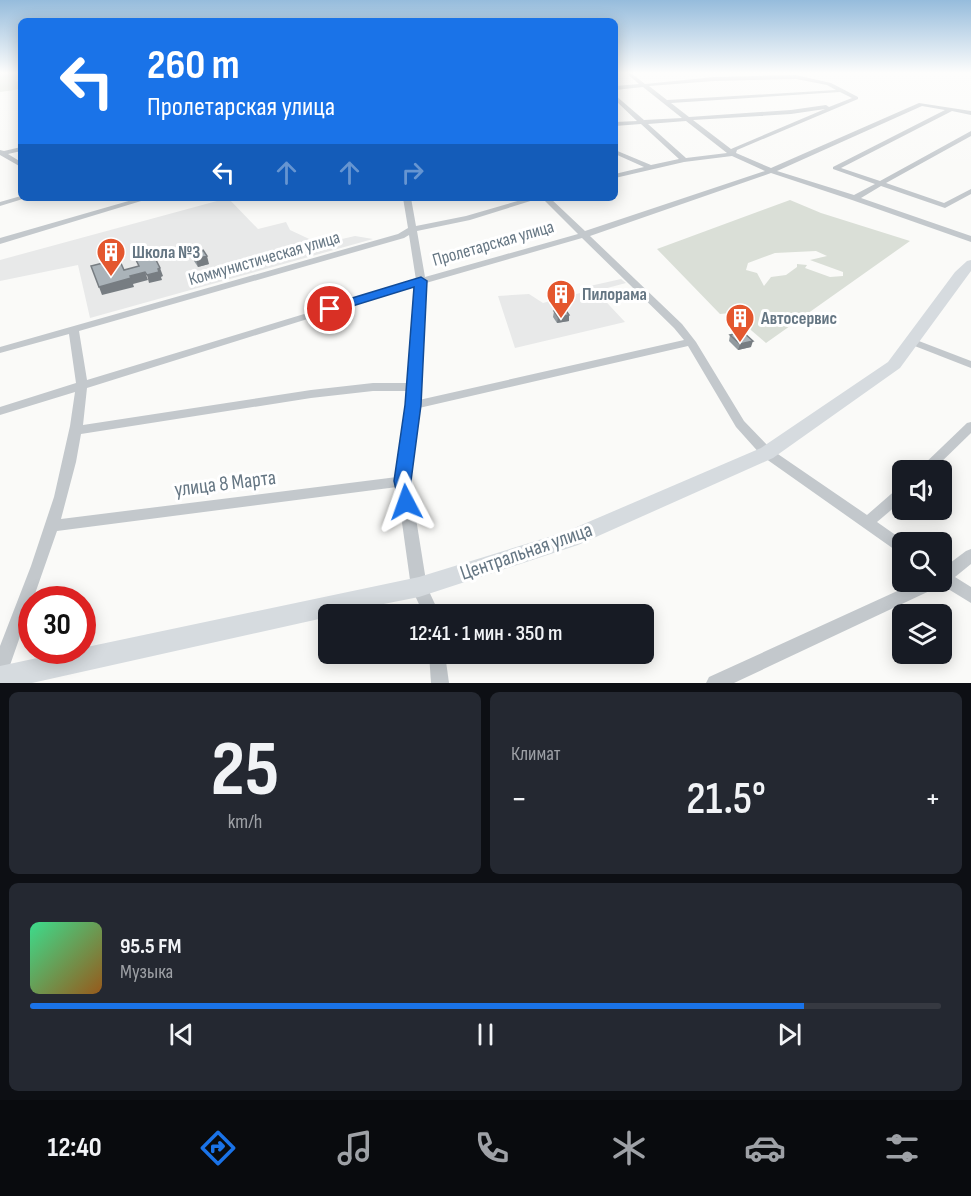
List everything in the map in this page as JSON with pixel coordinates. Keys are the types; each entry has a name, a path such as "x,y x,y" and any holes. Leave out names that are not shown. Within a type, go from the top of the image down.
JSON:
{"main road":[{"name":"Центральная улица","path":"0,678 419,587 571,539 767,453 894,365 960,275 971,264"}],"street":[{"path":"624,105 684,160"},
{"path":"669,105 733,154 771,171 971,239"},
{"path":"733,154 734,149 835,105"},
{"name":"Пролетарская улица","path":"0,411 421,281 585,234 771,171 919,105"},
{"name":"Пролетарская улица","path":"926,105 971,113"},
{"path":"618,124 791,112 832,106"},
{"path":"952,109 835,168 945,206 971,191"},
{"path":"855,198 971,133"},
{"path":"3,153 18,150"},
{"path":"3,153 18,163"},
{"path":"618,153 649,167"},
{"path":"618,175 684,160 733,154"},
{"path":"0,204 18,199"},
{"path":"0,241 137,201"},
{"path":"408,201 421,281 413,405 403,481 419,587 427,604"},
{"name":"Коммунистическая улица","path":"0,350 401,236 413,229 467,218 526,201"},
{"path":"549,201 678,326 691,342 740,424 767,453 892,540"},
{"path":"0,668 53,526 74,431 81,387 74,330"},
{"path":"911,341 971,364"},
{"path":"413,405 691,342"},
{"path":"74,431 321,393 374,387 414,387"},
{"path":"935,460 971,426"},
{"name":"улица 8 Марта","path":"53,526 403,481"},
{"path":"867,523 892,501"},
{"path":"952,569 971,555"},
{"path":"952,585 971,596"},
{"path":"715,683 910,592"},
{"path":"438,664 440,683"}],"shaded area":[{"path":"790,200 821,213 910,241 766,343 731,313 720,314 657,249","holes":["816,251 827,256 810,260 843,272 843,276 830,277 805,268 807,265 797,264 797,267 786,275 771,277 764,286 757,273 746,270 748,263 775,253"]},
{"path":"217,201 231,201 258,229 286,222 290,230 320,244 355,236 373,239 90,318 78,265 0,281 0,260"},
{"path":"621,279 626,283 596,291 625,322 515,348 498,296 529,294 543,303 580,293 581,288"}],"building":[{"path":"203,250 207,256 196,259 192,253"},
{"path":"153,254 160,268 159,272 147,275 145,272 99,287 91,266 119,259 124,270 139,266 135,258"},
{"path":"565,309 569,315 558,317 554,311"},
{"path":"743,332 753,341 740,344 730,335"}],"place":[{"name":"Школа №3","path":"111,278"},
{"name":"Пилорама","path":"561,320"},
{"name":"Автосервис","path":"740,344"}],"route":[{"path":"330,309 421,281 413,405 403,481 406,502"}]}
